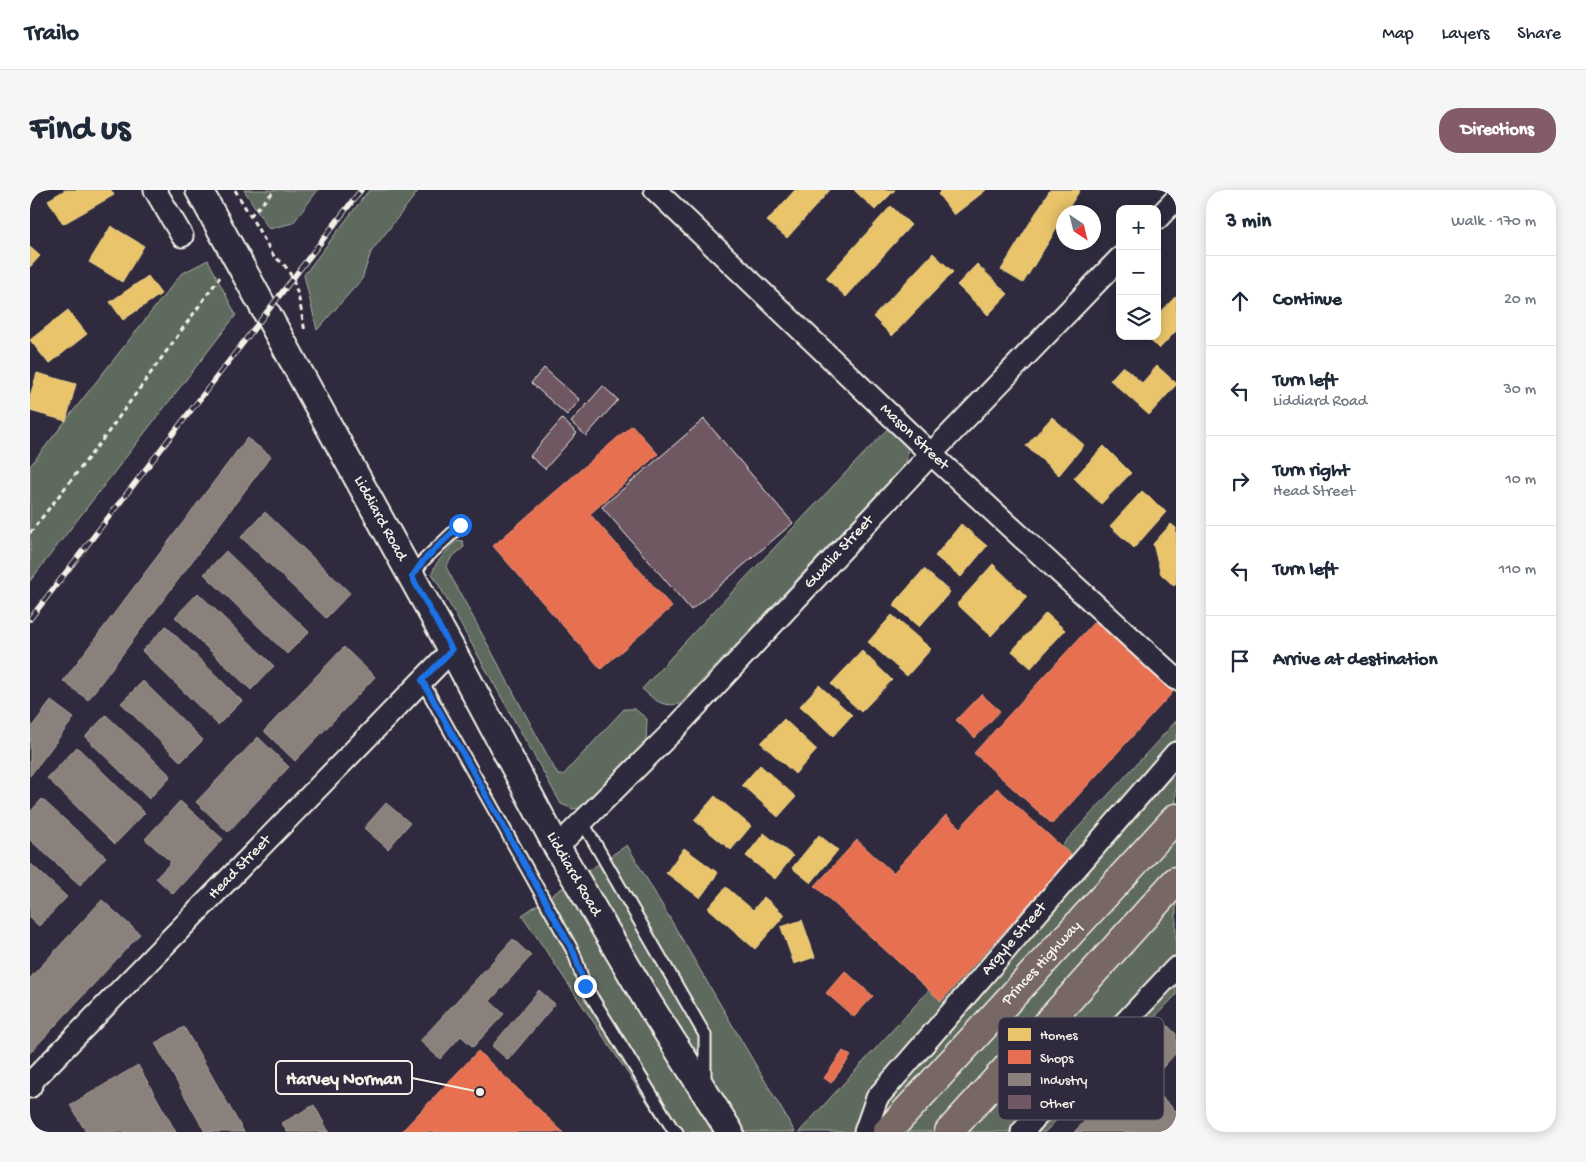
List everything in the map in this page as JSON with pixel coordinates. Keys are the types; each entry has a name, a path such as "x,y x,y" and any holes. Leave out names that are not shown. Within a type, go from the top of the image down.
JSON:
{"highway":[{"name":"Princes Highway","path":"887,1132 1176,818"},
{"path":"1053,1017 1176,881"},
{"path":"949,1132 998,1078"}],"street":[{"path":"155,190 182,236"},
{"name":"Liddiard Road","path":"200,190 452,650 557,847 649,1004 730,1132"},
{"name":"Mason Street","path":"655,190 931,454 1176,679"},
{"path":"1161,215 1176,199"},
{"name":"Gwalia Street","path":"557,847 673,731 931,454 1116,262"},
{"name":"Head Street","path":"30,1087 35,1078 452,650"},
{"name":"Argyle Street","path":"865,1132 877,1098 1176,753"},
{"path":"1130,1017 1176,968"},
{"name":"Liddiard Road","path":"649,1004 709,1132"},
{"path":"707,1095 744,1132"},
{"path":"1022,1132 1033,1120"}],"lane":[{"path":"412,577 423,561 460,525"},
{"path":"422,680 574,953 585,986 672,1128 677,1132"},
{"path":"582,821 705,1035 707,1095"}],"path":[{"path":"250,216 275,190"},
{"path":"30,533 106,435 236,256"}],"green space":[{"path":"244,190 318,190 293,223 269,229"},
{"path":"369,190 419,190 371,252 362,279 317,330 304,275"},
{"path":"208,260 236,315 30,581 30,466 181,274"},
{"path":"894,422 906,441 906,463 680,704 663,704 642,689 695,631"},
{"path":"456,540 463,541 464,547 452,557 446,567 558,775 563,775 624,709 635,709 647,719 646,741 586,807 573,809 561,804 432,573 436,564"},
{"path":"1176,721 1176,995 1155,1017 998,1017 998,1120 1056,1120 1045,1132 799,1132"},
{"path":"627,845 795,1132 667,1132 522,915"}],"building: Homes":[{"path":"65,190 111,190 114,195 63,224 48,200"},
{"path":"795,190 830,190 787,238 767,221"},
{"path":"854,190 895,190 875,210"},
{"path":"942,190 986,190 954,215 938,194"},
{"path":"1050,190 1080,190 1070,205 1056,205 1056,230 1023,283 1001,270"},
{"path":"891,206 911,225 846,297 826,278"},
{"path":"111,226 144,246 122,282 89,262"},
{"path":"30,247 40,256 30,267"},
{"path":"933,253 953,272 892,336 873,317"},
{"path":"977,264 1008,294 988,315 957,285"},
{"path":"148,276 161,294 123,320 110,302"},
{"path":"1176,296 1176,331 1159,349 1150,340 1161,340 1161,312"},
{"path":"68,310 87,334 49,364 30,340"},
{"path":"1123,366 1142,383 1157,366 1176,385 1149,415 1110,380"},
{"path":"37,373 76,384 66,421 30,411 30,396"},
{"path":"1052,417 1084,445 1059,475 1026,446"},
{"path":"1104,446 1131,473 1101,504 1074,478"},
{"path":"1142,491 1166,512 1134,548 1110,526"},
{"path":"961,524 987,546 961,577 935,556"},
{"path":"1171,524 1176,528 1176,584 1174,586 1161,574 1153,544"},
{"path":"993,564 1027,597 991,636 957,604"},
{"path":"924,569 950,592 919,627 893,605"},
{"path":"1046,613 1065,630 1031,668 1012,651"},
{"path":"892,615 931,649 907,676 868,642"},
{"path":"862,651 892,680 861,712 831,684"},
{"path":"819,685 852,715 833,736 800,706"},
{"path":"784,719 817,750 795,774 761,743"},
{"path":"760,765 796,797 778,817 742,785"},
{"path":"715,796 751,826 731,850 694,820"},
{"path":"764,833 793,856 775,879 746,856"},
{"path":"819,835 838,850 811,883 792,868"},
{"path":"684,848 718,873 700,898 666,873"},
{"path":"726,887 753,910 764,897 785,915 755,949 708,908"},
{"path":"802,920 815,957 794,964 781,927"}],"building: Shops":[{"path":"632,425 658,454 590,514 672,607 601,669 493,546"},
{"path":"1095,621 1173,692 1052,824 974,753"},
{"path":"981,694 1000,711 975,738 956,720"},
{"path":"997,788 1072,856 941,1001 815,886 857,840 893,873 946,815 960,828"},
{"path":"845,971 873,996 854,1017 826,993"},
{"path":"478,1051 563,1132 401,1132"},
{"path":"843,1051 851,1056 831,1083 824,1078"}],"building: Industry":[{"path":"247,438 271,456 88,700 63,681"},
{"path":"265,512 350,593 326,618 241,537"},
{"path":"226,551 309,632 287,654 204,574"},
{"path":"198,593 274,666 251,690 175,617"},
{"path":"166,626 242,701 218,725 142,651"},
{"path":"344,647 375,677 295,761 264,731"},
{"path":"143,681 203,740 181,762 121,703"},
{"path":"51,701 74,718 30,776 30,729"},
{"path":"106,715 171,776 149,799 85,737"},
{"path":"258,737 289,767 228,832 196,802"},
{"path":"77,747 145,813 115,844 47,778"},
{"path":"42,799 106,857 80,885 30,840 30,812"},
{"path":"180,801 223,839 173,894 156,878 171,862 145,839"},
{"path":"386,803 410,823 388,849 364,828"},
{"path":"30,863 67,897 39,926 30,918"},
{"path":"102,900 140,934 30,1053 30,978"},
{"path":"513,939 531,956 490,1001 504,1014 473,1047 461,1036 440,1059 420,1041"},
{"path":"539,990 555,1004 508,1060 492,1046"},
{"path":"1166,1024 1176,1034 1176,1053 1164,1066 1164,1026"},
{"path":"184,1027 244,1132 205,1132 155,1043"},
{"path":"138,1065 176,1132 86,1132 70,1105"},
{"path":"1164,1099 1176,1111 1176,1132 1074,1132 1086,1120 1164,1120"},
{"path":"314,1105 329,1132 287,1132 282,1123"}],"building: Other":[{"path":"544,368 580,400 567,415 531,383"},
{"path":"603,386 618,400 586,436 571,422"},
{"path":"562,419 577,433 545,469 530,456"},
{"path":"704,419 793,523 691,610 602,507"}],"railway":[{"path":"30,619 361,190"}],"place":[{"name":"Harvey Norman","path":"480,1092"}],"route":[{"path":"460,525 423,561 412,577 452,650 422,680 574,953 585,986"}]}
